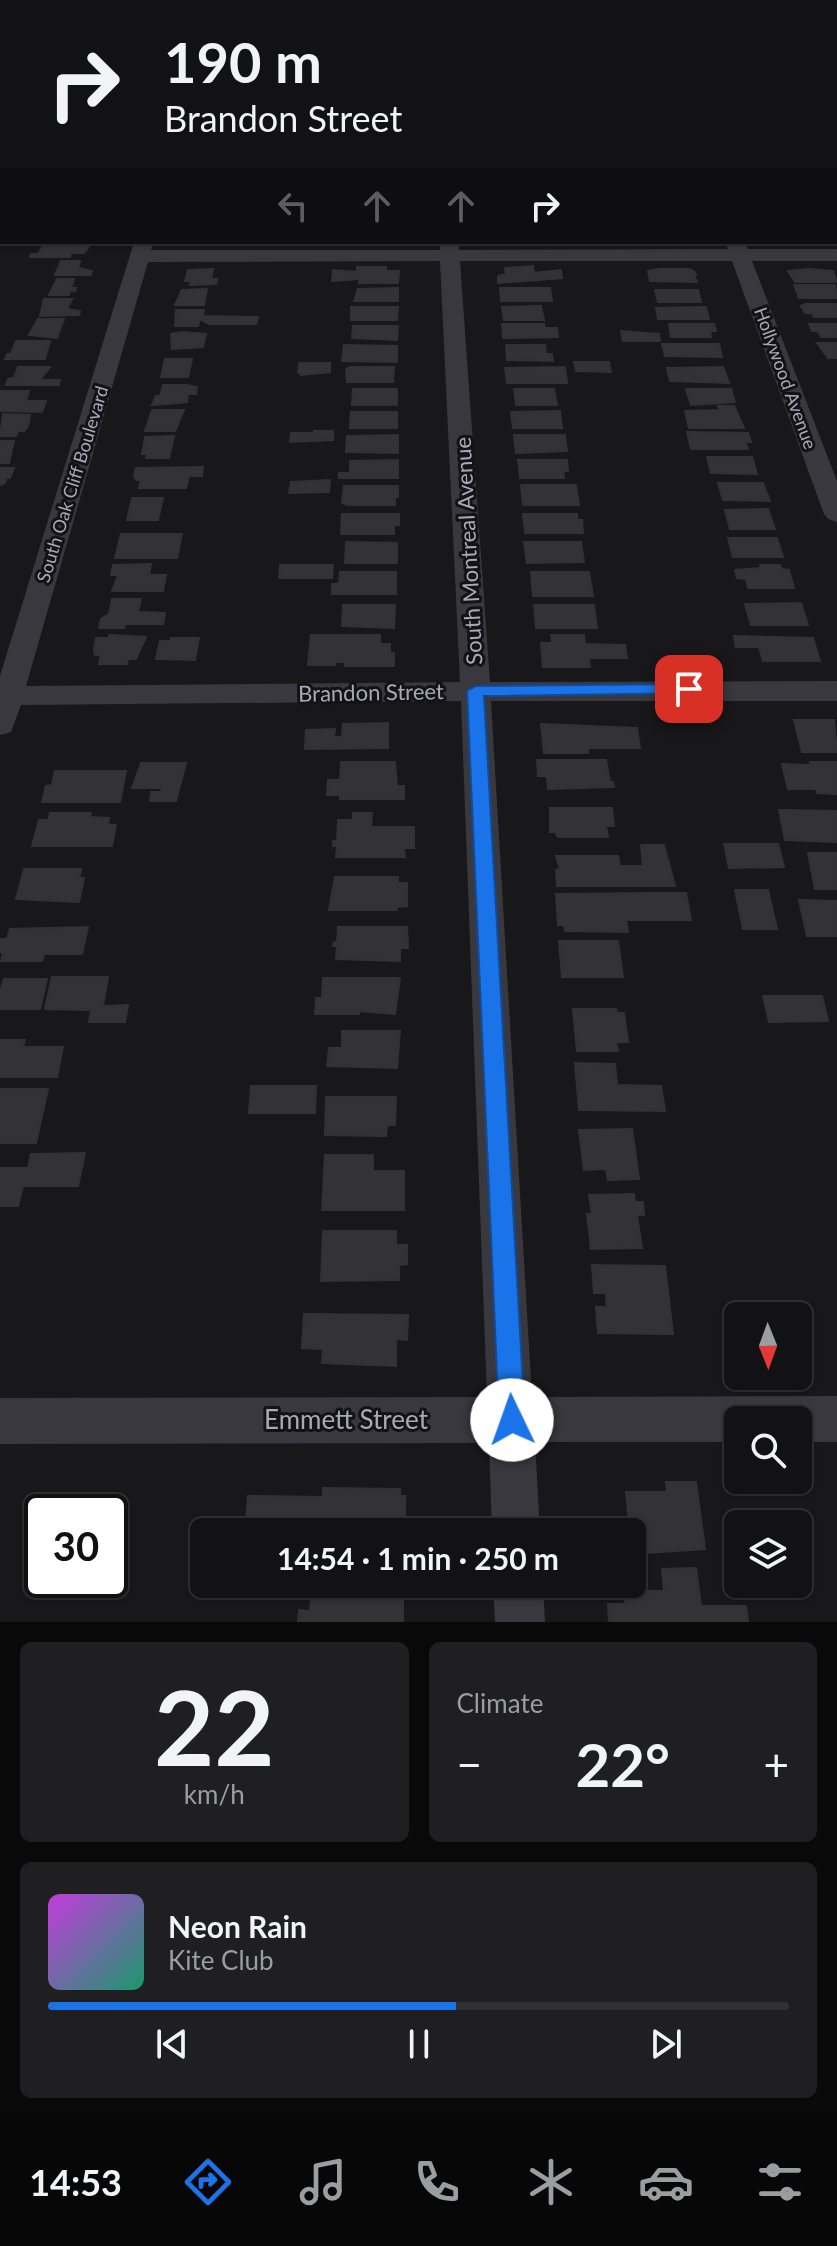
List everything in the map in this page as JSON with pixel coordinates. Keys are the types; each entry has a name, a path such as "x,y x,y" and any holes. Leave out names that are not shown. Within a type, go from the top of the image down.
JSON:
{"street":[{"path":"142,249 738,248 837,255"},
{"name":"Hollywood Avenue","path":"738,248 837,514"},
{"name":"South Oak Cliff Boulevard","path":"0,725 4,696 142,249"},
{"name":"South Montreal Avenue","path":"450,249 476,691 516,1518"},
{"name":"Brandon Street","path":"4,696 837,691"},
{"name":"Emmett Street","path":"0,1421 837,1419"},
{"path":"519,1598 520,1622"}],"building":[{"path":"44,244 91,244 84,253 71,253 70,257 30,257 31,254 38,254"},
{"path":"61,261 80,261 78,268 92,271 91,275 55,275"},
{"path":"533,266 534,273 561,270 562,278 498,283 498,276 506,274 505,268"},
{"path":"357,267 386,267 386,271 399,271 398,283 359,283 360,279 332,281 333,270 357,272"},
{"path":"213,269 211,279 217,279 216,284 190,285 191,281 185,281 188,270"},
{"path":"689,269 694,271 696,275 690,276 695,277 697,282 650,281 648,271"},
{"path":"788,271 833,271 837,282 795,282"},
{"path":"57,279 74,279 71,288 76,288 75,291 70,291 69,295 49,295"},
{"path":"794,285 835,285 837,298 799,298"},
{"path":"398,288 398,301 354,301 358,289"},
{"path":"500,288 550,288 552,301 501,301"},
{"path":"207,289 204,305 175,305 182,290"},
{"path":"655,290 698,290 701,302 658,302"},
{"path":"44,299 72,299 67,309 80,311 79,315 40,316"},
{"path":"837,304 837,317 814,317 812,313 805,313 801,306"},
{"path":"541,306 544,320 504,320 502,307"},
{"path":"351,307 398,307 397,320 351,320"},
{"path":"706,307 709,319 658,319 656,308"},
{"path":"176,310 204,310 203,316 258,317 256,324 209,324 200,319 198,326 175,326"},
{"path":"38,319 64,319 57,338 29,335"},
{"path":"502,324 544,324 545,328 557,328 558,337 503,338"},
{"path":"669,324 714,324 716,331 710,331 711,337 671,337"},
{"path":"809,324 837,324 837,337 821,337 818,331 812,331"},
{"path":"353,326 398,326 397,340 352,338"},
{"path":"621,331 659,334 660,341 623,341"},
{"path":"171,334 206,334 203,347 172,349"},
{"path":"16,341 50,341 45,359 5,359 7,354 11,354"},
{"path":"817,343 837,343 837,358 828,358"},
{"path":"662,344 719,344 722,357 665,356"},
{"path":"344,345 397,346 397,362 342,361"},
{"path":"506,345 545,345 546,354 552,354 553,361 507,360"},
{"path":"165,359 192,359 188,377 161,377"},
{"path":"574,362 609,362 611,372 576,371"},
{"path":"299,363 330,363 330,372 301,375 298,372"},
{"path":"18,367 50,367 40,380 60,380 59,385 6,385 8,379 19,376 15,375"},
{"path":"394,367 393,382 347,382 346,369"},
{"path":"565,367 567,383 507,383 505,368"},
{"path":"723,367 729,383 670,381 667,368"},
{"path":"163,385 197,387 196,394 188,394 187,402 152,405 156,396 160,396"},
{"path":"353,389 397,389 397,405 352,405"},
{"path":"514,389 554,389 557,405 516,405"},
{"path":"686,389 731,389 735,402 691,405"},
{"path":"0,391 29,391 26,401 46,401 42,412 0,411"},
{"path":"718,406 734,406 744,428 689,428 685,411 720,410"},
{"path":"152,410 184,410 175,431 145,431"},
{"path":"560,411 562,428 513,428 511,412"},
{"path":"351,412 397,412 397,428 350,428"},
{"path":"3,414 30,415 28,426 24,431 18,431 16,436 0,436"},
{"path":"333,431 333,440 290,442 291,433"},
{"path":"687,432 748,433 751,442 745,442 748,449 691,449"},
{"path":"398,435 398,453 346,452 347,436"},
{"path":"514,435 565,435 567,451 516,453"},
{"path":"174,436 169,458 146,458 147,454 142,454 145,437"},
{"path":"0,441 14,441 9,463 0,463"},
{"path":"707,457 752,457 757,474 711,473"},
{"path":"398,460 398,478 339,478 339,473 350,473 350,461"},
{"path":"518,460 567,460 568,471 563,471 564,478 520,478"},
{"path":"203,467 202,476 189,476 186,488 139,488 141,480 136,480 134,476 136,468"},
{"path":"0,468 14,468 10,478 3,478 6,480 0,485"},
{"path":"330,480 329,492 289,493 291,482"},
{"path":"718,483 763,483 770,501 723,500"},
{"path":"521,485 576,485 579,505 523,505"},
{"path":"344,486 398,486 398,497 395,497 395,505 348,505 342,503"},
{"path":"132,498 163,498 158,520 127,520"},
{"path":"768,509 775,529 730,529 725,510"},
{"path":"342,514 399,514 399,525 394,525 394,534 341,534"},
{"path":"523,514 577,514 577,520 582,520 583,533 525,533"},
{"path":"121,534 182,534 177,558 115,558"},
{"path":"728,538 777,538 783,557 733,557"},
{"path":"346,542 397,543 397,563 345,563"},
{"path":"524,542 581,542 584,562 527,563"},
{"path":"151,564 149,575 166,575 163,591 112,591 118,575 111,575 113,565"},
{"path":"280,565 333,565 332,578 279,578"},
{"path":"760,565 780,565 782,569 789,570 794,588 748,588 746,579 737,578 735,570 761,568"},
{"path":"340,572 396,572 396,594 332,594 332,584 339,584"},
{"path":"531,572 589,572 593,596 533,596"},
{"path":"112,599 141,599 138,612 165,613 163,624 99,628 101,619 109,614"},
{"path":"801,603 808,625 751,625 745,604"},
{"path":"343,605 395,605 394,628 342,626"},
{"path":"534,605 594,605 597,628 536,628"},
{"path":"109,635 146,637 136,659 128,659 127,664 99,664 101,655 95,655 94,649 96,638 109,638"},
{"path":"311,635 380,635 380,644 390,644 394,666 345,666 345,662 308,665"},
{"path":"551,635 584,635 585,644 625,645 627,658 589,658 590,667 543,667 541,643 552,643"},
{"path":"734,636 813,638 820,661 763,661 759,647 736,647"},
{"path":"171,638 199,638 195,660 156,659 160,641 171,641"},
{"path":"794,720 834,720 837,752 802,752"},
{"path":"388,723 388,748 305,749 306,730 335,729 334,737 342,737 343,724"},
{"path":"541,724 637,728 640,748 588,748 588,753 544,753"},
{"path":"537,760 606,760 610,782 614,787 548,789 547,776 538,776"},
{"path":"341,762 395,762 397,786 404,786 404,799 340,799 340,795 327,795 328,780 340,780"},
{"path":"810,762 837,762 837,794 817,793 816,789 788,789 782,764 811,765"},
{"path":"141,763 186,763 176,801 150,801 151,792 161,792 162,788 132,788"},
{"path":"55,771 126,771 120,802 42,802 46,786 52,785"},
{"path":"550,808 612,808 614,826 606,826 608,837 558,837 555,832 550,832"},
{"path":"779,810 837,811 837,842 785,840"},
{"path":"50,813 91,813 90,817 109,818 108,825 116,825 112,846 32,846 39,820 48,820"},
{"path":"353,813 372,813 371,827 414,827 414,848 404,848 405,857 336,857 337,846 333,846 333,841 337,841 338,820 353,820"},
{"path":"724,844 778,844 784,867 729,868"},
{"path":"641,845 664,845 675,886 557,886 556,870 560,869 556,856 618,856 620,866 643,866"},
{"path":"808,853 837,853 837,889 815,889"},
{"path":"24,869 81,869 79,878 84,878 79,902 16,899"},
{"path":"335,877 398,877 398,883 407,883 407,906 397,907 397,910 329,910"},
{"path":"735,890 768,890 777,929 743,929"},
{"path":"686,893 691,920 626,920 628,932 565,931 564,925 558,925 556,894"},
{"path":"799,900 837,901 837,936 807,936"},
{"path":"88,927 82,954 44,954 42,961 1,961 3,952 0,952 0,939 7,939 10,929"},
{"path":"338,927 407,927 408,948 400,948 400,961 336,959 337,946 333,946 337,942"},
{"path":"559,941 618,941 623,977 562,977"},
{"path":"52,977 108,977 103,1006 128,1005 125,1022 89,1022 91,1010 45,1009"},
{"path":"323,978 400,978 395,1014 359,1011 359,1014 315,1014 316,998 322,998"},
{"path":"4,979 47,979 40,1009 0,1009"},
{"path":"763,996 822,996 828,1021 769,1022"},
{"path":"573,1009 616,1009 617,1013 624,1013 628,1042 616,1042 618,1051 577,1051"},
{"path":"342,1031 400,1031 397,1068 327,1066 329,1048 342,1048"},
{"path":"0,1040 25,1040 23,1047 63,1047 57,1077 0,1077"},
{"path":"575,1063 615,1064 617,1085 661,1086 665,1111 579,1110"},
{"path":"251,1086 316,1086 315,1113 249,1113"},
{"path":"0,1089 48,1089 36,1143 0,1143"},
{"path":"326,1097 396,1097 395,1125 387,1125 386,1136 325,1135"},
{"path":"632,1129 639,1179 608,1180 606,1169 584,1170 579,1130"},
{"path":"85,1153 78,1186 23,1186 18,1206 0,1206 0,1168 28,1168 31,1154"},
{"path":"325,1155 373,1155 373,1171 404,1171 404,1210 322,1210"},
{"path":"634,1194 635,1202 643,1202 644,1215 637,1215 642,1248 591,1249 587,1214 592,1214 589,1195"},
{"path":"323,1231 396,1231 396,1245 407,1245 407,1264 399,1265 399,1280 321,1281"},
{"path":"592,1265 665,1266 673,1334 598,1333 596,1307 607,1307 606,1293 594,1293"},
{"path":"304,1314 408,1315 407,1340 396,1339 396,1366 322,1363 323,1349 302,1348"},
{"path":"666,1482 696,1482 705,1549 646,1553 646,1518 629,1518 626,1492 667,1492"},
{"path":"323,1488 400,1489 400,1496 405,1496 405,1518 246,1518 248,1496 323,1497"},
{"path":"696,1568 701,1606 746,1606 748,1622 609,1622 608,1604 625,1604 625,1598 646,1598 646,1591 664,1591 662,1569"},
{"path":"311,1598 403,1598 403,1622 298,1622 299,1610 310,1611"}],"route":[{"path":"512,1420 476,691 689,689"}]}
